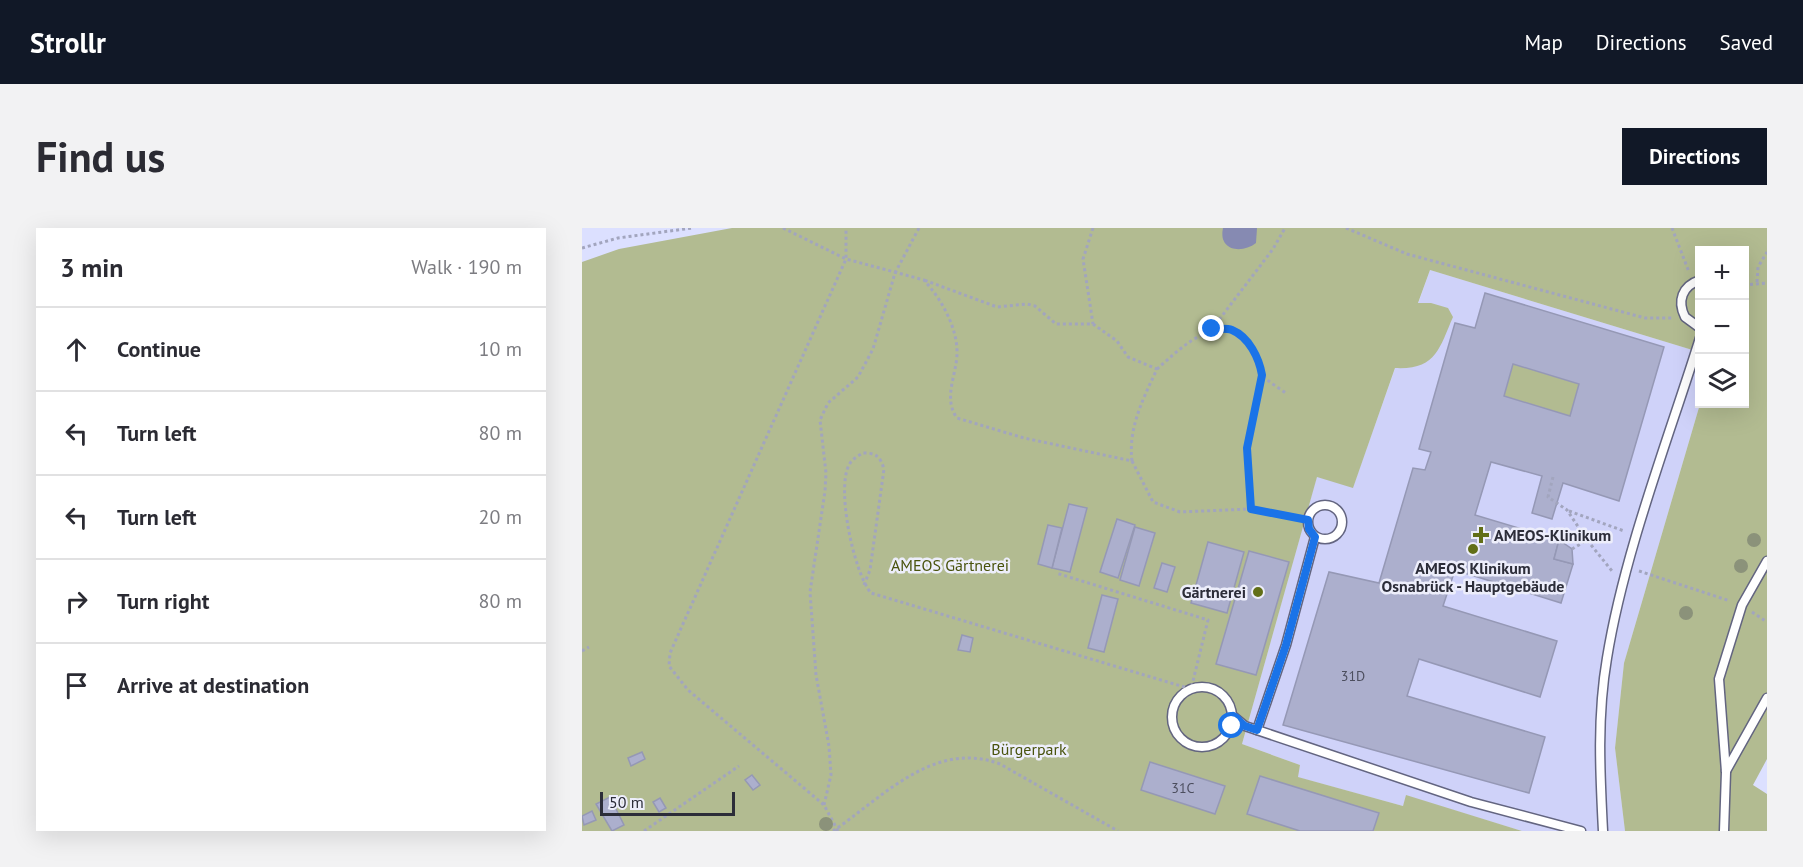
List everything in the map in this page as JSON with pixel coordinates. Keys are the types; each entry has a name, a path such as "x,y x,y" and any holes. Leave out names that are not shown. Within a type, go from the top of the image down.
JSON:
{"lane":[{"path":"1695,282 1683,294 1681,310 1684,317 1695,325"},
{"path":"1603,831 1599,749 1607,657 1628,567 1695,354"},
{"path":"1324,505 1335,508 1342,524 1337,534 1326,539 1315,537 1309,529 1308,520 1313,510 1324,505"},
{"path":"1257,730 1286,645 1315,537"},
{"path":"1724,831 1726,772 1719,679 1742,605 1767,561"},
{"path":"1200,687 1219,691 1226,698 1233,716 1232,726 1220,742 1210,747 1190,745 1175,732 1172,712 1182,694 1191,689 1200,687"},
{"path":"1726,772 1767,698"},
{"path":"1233,716 1245,726 1471,802 1581,831"}],"path":[{"path":"582,249 618,238 692,228"},
{"path":"783,228 846,259 924,280 997,307 1027,304 1035,306 1056,324 1093,324 1117,341 1128,357 1157,369"},
{"path":"846,228 846,259 670,653 669,666 688,690 824,805 836,830 896,784 942,762 964,758 988,760 1000,764 1118,831"},
{"path":"824,805 831,775 829,747 816,675 810,592 826,473 820,420 828,403 858,377 873,349 895,273 919,228"},
{"path":"1093,228 1083,259 1093,324"},
{"path":"1285,228 1273,249 1212,329 1180,348 1157,369 1142,399 1130,441 1132,462 1153,502 1180,512 1251,509 1308,520"},
{"path":"1346,228 1407,254 1622,312 1645,318 1684,317"},
{"path":"1672,228 1695,279"},
{"path":"1757,282 1758,267 1767,252"},
{"path":"924,280 943,307 954,330 957,352 950,395 952,411 957,417 1024,438 1132,462"},
{"path":"1749,284 1767,283"},
{"path":"1212,329 1231,329 1245,339 1255,352 1262,375 1247,448 1251,509"},
{"path":"1262,375 1287,394"},
{"path":"864,585 870,570 884,468 881,458 874,453 863,453 848,466 845,481 852,545 864,585 871,593 1191,689 1208,620 1056,573"},
{"path":"1553,477 1548,497 1567,510 1638,536"},
{"path":"1567,510 1611,572 1628,567 1742,605 1767,622"},
{"path":"1572,549 1587,540"},
{"path":"582,651 589,647"},
{"path":"644,831 739,766"}],"shaded area":[{"path":"1223,228 1257,228 1256,243 1244,249 1232,248 1224,242"},
{"name":"AMEOS-Klinikum","path":"1430,270 1695,351 1695,408 1699,408 1624,663 1615,748 1625,831 1522,831 1407,796 1403,806 1297,777 1300,765 1242,744 1317,476 1353,487"}],"green space":[{"path":"732,228 1767,228 1767,759 1753,785 1767,794 1767,831 1625,831 1615,748 1624,663 1699,408 1749,408 1749,246 1695,246 1695,351 1430,270 1418,303 1431,303 1448,308 1453,317 1439,348 1428,361 1409,368 1395,368 1353,488 1317,477 1242,744 1300,765 1298,777 1403,806 1406,795 1522,831 582,831 582,262 619,249"},
{"path":"1513,364 1579,384 1570,416 1504,396"}],"building":[{"name":"AMEOS Klinikum Osnabrück - Hauptgebäude","path":"1485,293 1664,347 1619,501 1563,483 1552,519 1532,513 1542,476 1491,462 1475,515 1559,540 1554,559 1573,564 1561,603 1455,570 1443,606 1557,641 1540,697 1419,659 1407,696 1545,737 1529,793 1283,725 1329,572 1379,583 1413,468 1425,470 1431,452 1419,449 1455,323 1475,328","holes":["1513,364 1579,384 1570,416 1504,396"]},
{"path":"1069,504 1087,508 1070,572 1052,568"},
{"path":"1117,519 1135,525 1118,578 1100,572"},
{"path":"1048,525 1062,528 1052,568 1038,564"},
{"path":"1135,527 1155,533 1139,586 1120,580"},
{"path":"1559,540 1572,549 1573,564 1554,559"},
{"path":"1208,542 1244,552 1227,613 1191,603"},
{"name":"Gärtnerei","path":"1249,551 1289,562 1256,675 1216,664"},
{"path":"1162,563 1175,567 1167,592 1154,588"},
{"path":"1102,595 1118,599 1104,652 1088,648"},
{"path":"962,635 973,638 970,652 958,650"},
{"path":"642,752 645,759 631,766 628,758"},
{"path":"1150,762 1225,786 1215,814 1141,790"},
{"path":"752,775 760,785 753,790 745,780"},
{"path":"1260,776 1379,813 1373,831 1300,831 1247,814"},
{"path":"610,797 624,825 612,831 596,804"},
{"path":"660,798 666,808 659,812 653,802"},
{"path":"592,811 596,820 584,825 582,816"}],"place":[{"name":"AMEOS-Klinikum","path":"1481,535"},
{"name":"AMEOS Klinikum Osnabrück - Hauptgebäude","path":"1473,549"},
{"name":"Gärtnerei","path":"1258,592"}],"route":[{"path":"1212,329 1231,329 1245,339 1255,352 1262,375 1247,448 1251,509 1308,520 1311,534 1315,537 1286,645 1257,730 1245,726 1233,716 1232,726"}],"park label":[{"name":"AMEOS Gärtnerei","path":"950,565"},
{"name":"Bürgerpark","path":"1029,749"}]}
